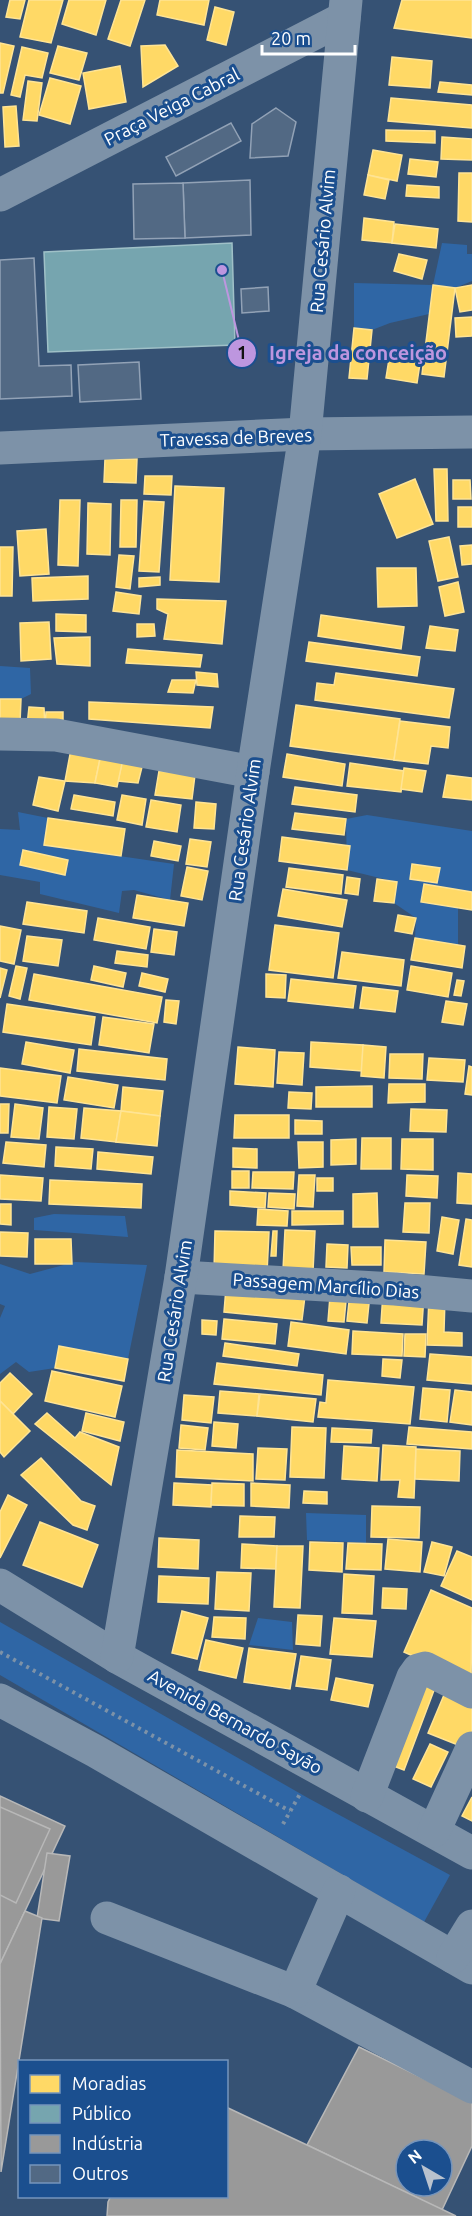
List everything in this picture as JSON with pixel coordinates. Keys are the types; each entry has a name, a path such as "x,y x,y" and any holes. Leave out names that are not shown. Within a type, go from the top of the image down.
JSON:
{"street":[{"name":"Praça Veiga Cabral","path":"0,195 345,9"},
{"name":"Rua Cesário Alvim","path":"117,1657 181,1277 253,772 305,434 345,9"},
{"name":"Travessa de Breves","path":"0,448 305,434 472,432"},
{"path":"0,734 56,735 253,772"},
{"name":"Passagem Marcílio Dias","path":"181,1277 395,1289 472,1296"},
{"name":"Avenida Bernardo Sayão","path":"0,1585 117,1657 472,1853"},
{"path":"367,1796 413,1677 418,1670 425,1668 472,1692"},
{"path":"0,1700 95,1751 463,1962 472,1926"},
{"path":"434,1831 472,1748"},
{"path":"295,1992 339,1891"},
{"path":"107,1918 295,1992 472,2087"}],"path":[{"path":"0,1652 290,1812"},
{"path":"281,1826 304,1786"}],"shaded area":[{"path":"442,243 467,245 467,254 472,254 472,281 455,288 433,285"},
{"path":"354,283 433,285 429,314 390,323 372,330 354,328"},
{"path":"0,666 30,668 31,694 21,699 0,699"},
{"path":"18,812 48,818 44,845 174,864 170,900 134,890 122,891 119,913 40,894 40,882 0,875 0,829 20,830"},
{"path":"367,815 472,831 472,892 424,884 421,901 458,908 458,945 415,938 416,918 394,903 396,882 347,870 346,819"},
{"path":"54,1214 125,1216 128,1237 34,1230 34,1218"},
{"path":"75,1262 147,1265 128,1359 59,1346 55,1368 29,1372 16,1362 0,1374 0,1318 5,1306 0,1304 0,1264 30,1274"},
{"path":"306,1513 366,1515 366,1543 307,1540"},
{"path":"258,1618 292,1622 293,1650 249,1645"},
{"path":"0,1622 308,1798 450,1875 424,1922 0,1675"}],"building: Moradias":[{"path":"10,0 25,0 20,19 6,17"},
{"path":"29,0 63,0 51,43 20,37"},
{"path":"69,0 106,0 96,35 62,24"},
{"path":"121,0 145,0 130,46 108,39"},
{"path":"160,0 209,0 204,25 157,15"},
{"path":"402,0 472,0 472,38 394,28"},
{"path":"215,7 234,12 226,45 207,40"},
{"path":"0,43 14,46 3,93 0,93"},
{"path":"165,45 178,66 143,87 141,46"},
{"path":"58,46 87,53 79,80 50,73"},
{"path":"22,47 48,53 42,78 25,75 20,97 11,95"},
{"path":"392,57 432,61 430,88 389,85"},
{"path":"120,66 126,102 89,109 83,73"},
{"path":"50,78 81,86 70,124 39,115"},
{"path":"28,81 42,83 37,121 23,120"},
{"path":"440,82 472,85 472,95 438,92"},
{"path":"391,98 472,105 472,128 388,121"},
{"path":"16,106 19,146 5,147 3,107"},
{"path":"386,130 435,131 435,143 386,141"},
{"path":"442,137 472,139 472,160 441,159"},
{"path":"373,150 402,155 397,181 368,175"},
{"path":"410,159 438,162 436,177 408,174"},
{"path":"459,173 472,173 472,222 458,221"},
{"path":"368,175 389,180 385,199 364,195"},
{"path":"407,185 439,187 439,198 406,196"},
{"path":"364,218 394,222 392,243 362,240"},
{"path":"395,224 438,229 436,248 392,243"},
{"path":"399,254 427,260 422,279 394,271"},
{"path":"433,285 455,288 444,377 422,374"},
{"path":"472,285 472,310 460,312 455,288"},
{"path":"472,317 472,336 456,337 455,318"},
{"path":"354,328 372,330 367,379 349,378"},
{"path":"390,353 421,357 417,383 386,378"},
{"path":"105,459 137,459 136,483 104,482"},
{"path":"434,469 447,469 448,521 436,521"},
{"path":"145,476 172,476 171,495 144,494"},
{"path":"415,479 433,524 397,538 379,494"},
{"path":"453,480 470,480 471,499 453,499"},
{"path":"175,486 224,488 219,582 170,580"},
{"path":"60,500 80,500 78,566 58,565"},
{"path":"121,500 137,500 136,547 120,547"},
{"path":"144,501 164,502 159,572 139,571"},
{"path":"88,503 111,504 110,555 87,554"},
{"path":"458,507 472,507 472,527 458,527"},
{"path":"46,529 49,574 20,576 17,531"},
{"path":"449,537 458,577 438,581 429,541"},
{"path":"472,545 472,564 462,565 460,546"},
{"path":"0,547 13,547 12,596 0,596"},
{"path":"119,555 134,556 130,589 116,587"},
{"path":"377,568 416,568 417,606 378,607"},
{"path":"88,576 88,599 33,601 32,578"},
{"path":"160,577 160,585 139,587 139,578"},
{"path":"458,582 464,612 445,616 439,587"},
{"path":"116,592 141,596 139,614 113,611"},
{"path":"157,599 226,601 222,644 164,639 168,614 157,609"},
{"path":"56,614 86,615 86,632 56,631"},
{"path":"321,615 404,627 401,649 318,636"},
{"path":"49,622 51,659 21,661 20,623"},
{"path":"137,624 154,624 155,636 137,637"},
{"path":"430,626 458,630 455,651 426,648"},
{"path":"90,637 90,666 57,664 54,638"},
{"path":"309,642 420,657 417,676 306,661"},
{"path":"128,649 202,655 200,667 126,663"},
{"path":"196,672 217,674 218,687 197,685"},
{"path":"336,673 454,689 449,718 315,700 317,683 334,685"},
{"path":"172,680 196,680 193,693 168,692"},
{"path":"0,699 21,699 20,723 0,723"},
{"path":"89,702 213,707 210,728 89,719"},
{"path":"296,705 400,719 394,760 290,746"},
{"path":"29,707 44,708 45,727 27,726"},
{"path":"46,712 63,712 63,728 45,727"},
{"path":"400,721 450,727 448,748 431,746 428,764 394,760"},
{"path":"71,749 101,754 95,783 65,781"},
{"path":"124,753 144,759 138,783 118,781"},
{"path":"101,754 123,759 117,787 95,783"},
{"path":"287,754 345,764 342,786 283,777"},
{"path":"350,763 404,771 401,792 347,786"},
{"path":"404,768 426,771 422,792 401,789"},
{"path":"159,771 195,775 192,799 155,795"},
{"path":"447,775 472,778 472,800 443,797"},
{"path":"39,777 65,781 58,811 33,805"},
{"path":"295,787 357,795 355,812 292,804"},
{"path":"74,795 115,802 113,816 71,809"},
{"path":"122,795 146,799 142,825 117,820"},
{"path":"151,800 181,805 177,832 146,827"},
{"path":"196,802 216,804 214,829 194,828"},
{"path":"295,813 346,819 344,835 292,829"},
{"path":"48,818 125,829 121,856 44,845"},
{"path":"282,837 350,846 347,870 279,861"},
{"path":"190,839 211,842 207,867 186,864"},
{"path":"154,841 181,846 178,861 151,856"},
{"path":"23,850 68,860 65,875 20,865"},
{"path":"412,864 440,868 437,883 410,879"},
{"path":"187,867 208,871 202,900 181,896"},
{"path":"289,868 343,875 341,894 286,887"},
{"path":"347,877 360,879 358,895 345,893"},
{"path":"377,879 397,882 394,903 374,901"},
{"path":"424,884 472,892 472,910 421,902"},
{"path":"283,889 347,900 342,927 278,916"},
{"path":"137,895 188,903 184,926 133,918"},
{"path":"27,902 87,911 84,933 23,924"},
{"path":"398,915 416,918 412,934 395,931"},
{"path":"98,918 150,927 146,949 94,940"},
{"path":"275,925 339,933 333,978 269,970"},
{"path":"0,926 21,930 14,964 0,961"},
{"path":"154,929 177,932 174,955 151,952"},
{"path":"27,936 62,940 58,966 23,961"},
{"path":"415,938 465,946 462,968 411,960"},
{"path":"117,951 148,955 147,967 115,963"},
{"path":"342,952 404,960 401,986 338,978"},
{"path":"16,966 27,968 20,999 9,996"},
{"path":"94,966 126,973 123,987 91,980"},
{"path":"411,966 452,973 448,997 407,990"},
{"path":"0,968 7,970 0,998"},
{"path":"142,973 168,979 165,992 139,986"},
{"path":"34,974 162,997 157,1023 29,1000"},
{"path":"266,974 286,975 285,998 266,997"},
{"path":"291,979 356,986 353,1008 288,1001"},
{"path":"457,980 464,981 461,996 454,995"},
{"path":"363,987 398,991 395,1012 360,1008"},
{"path":"166,1000 179,1001 176,1024 164,1022"},
{"path":"446,1001 467,1004 463,1025 442,1022"},
{"path":"7,1004 95,1017 91,1045 3,1032"},
{"path":"103,1017 154,1024 149,1053 99,1045"},
{"path":"26,1042 74,1050 70,1073 22,1064"},
{"path":"311,1042 363,1045 362,1071 310,1067"},
{"path":"363,1045 386,1047 384,1078 361,1076"},
{"path":"238,1047 275,1050 273,1087 235,1084"},
{"path":"79,1049 167,1059 165,1080 77,1071"},
{"path":"279,1052 304,1053 302,1085 277,1083"},
{"path":"390,1054 423,1054 422,1079 389,1078"},
{"path":"429,1058 465,1060 463,1082 427,1080"},
{"path":"469,1066 472,1067 472,1095 465,1094"},
{"path":"0,1068 61,1076 57,1103 0,1096"},
{"path":"68,1077 118,1085 114,1108 64,1100"},
{"path":"389,1084 425,1084 425,1102 388,1103"},
{"path":"372,1086 372,1107 316,1107 316,1087"},
{"path":"123,1087 163,1091 160,1116 121,1111"},
{"path":"289,1092 312,1093 311,1109 288,1108"},
{"path":"0,1104 9,1104 8,1133 0,1133"},
{"path":"15,1104 43,1108 39,1139 11,1137"},
{"path":"49,1107 77,1109 74,1139 47,1137"},
{"path":"84,1108 121,1111 116,1142 81,1138"},
{"path":"411,1109 447,1110 446,1132 410,1131"},
{"path":"121,1111 160,1116 157,1146 116,1142"},
{"path":"235,1115 289,1115 289,1138 234,1138"},
{"path":"295,1120 322,1121 322,1134 295,1134"},
{"path":"362,1138 391,1138 391,1169 361,1169"},
{"path":"356,1139 356,1164 331,1165 331,1140"},
{"path":"402,1139 433,1139 433,1170 401,1169"},
{"path":"6,1142 46,1145 44,1167 3,1163"},
{"path":"298,1142 323,1142 323,1167 299,1168"},
{"path":"56,1147 93,1149 91,1169 55,1166"},
{"path":"233,1148 257,1149 257,1168 233,1167"},
{"path":"98,1152 153,1157 151,1174 97,1169"},
{"path":"232,1171 249,1171 249,1188 232,1188"},
{"path":"253,1172 294,1172 293,1189 252,1188"},
{"path":"458,1173 472,1174 472,1204 457,1203"},
{"path":"0,1175 43,1178 41,1201 0,1199"},
{"path":"299,1175 315,1175 313,1207 297,1206"},
{"path":"407,1175 438,1176 437,1198 406,1196"},
{"path":"317,1178 333,1178 333,1191 317,1191"},
{"path":"50,1180 142,1184 141,1208 49,1204"},
{"path":"230,1191 266,1193 265,1208 230,1205"},
{"path":"269,1193 295,1194 294,1209 268,1207"},
{"path":"377,1193 378,1227 353,1227 353,1194"},
{"path":"405,1203 430,1203 429,1233 403,1232"},
{"path":"0,1204 11,1204 11,1225 0,1224"},
{"path":"258,1209 288,1211 287,1226 257,1225"},
{"path":"292,1211 343,1211 343,1224 292,1225"},
{"path":"442,1217 459,1220 453,1254 437,1251"},
{"path":"466,1219 472,1220 472,1267 459,1265"},
{"path":"285,1230 315,1231 313,1271 283,1270"},
{"path":"215,1231 269,1232 267,1273 214,1271"},
{"path":"273,1231 277,1231 276,1256 271,1256"},
{"path":"0,1232 28,1233 27,1257 0,1256"},
{"path":"35,1239 71,1239 72,1264 35,1264"},
{"path":"385,1240 426,1242 424,1274 384,1272"},
{"path":"327,1244 348,1245 347,1268 326,1267"},
{"path":"351,1247 381,1247 381,1265 352,1265"},
{"path":"226,1288 305,1296 302,1320 224,1312"},
{"path":"347,1291 344,1322 328,1321 330,1296"},
{"path":"350,1292 370,1294 367,1323 347,1321"},
{"path":"383,1293 424,1295 422,1325 381,1323"},
{"path":"429,1297 445,1298 444,1332 462,1333 462,1346 427,1345"},
{"path":"224,1319 277,1324 275,1344 222,1339"},
{"path":"202,1320 217,1321 216,1335 202,1334"},
{"path":"291,1322 349,1330 346,1354 288,1346"},
{"path":"353,1331 403,1334 402,1356 352,1354"},
{"path":"405,1334 426,1334 425,1357 404,1356"},
{"path":"225,1343 299,1354 297,1366 223,1356"},
{"path":"59,1346 128,1359 124,1381 55,1368"},
{"path":"430,1354 472,1357 472,1384 427,1380"},
{"path":"383,1359 402,1360 400,1378 382,1376"},
{"path":"217,1363 323,1375 321,1395 214,1384"},
{"path":"52,1371 122,1386 115,1417 45,1401"},
{"path":"10,1373 32,1394 13,1414 0,1401 0,1383"},
{"path":"328,1380 414,1387 410,1424 318,1417 320,1402 326,1403"},
{"path":"423,1388 450,1390 447,1422 420,1419"},
{"path":"455,1390 472,1392 472,1425 450,1422"},
{"path":"220,1391 259,1394 257,1416 218,1413"},
{"path":"260,1394 316,1399 313,1422 257,1416"},
{"path":"184,1395 214,1397 211,1423 182,1420"},
{"path":"0,1401 30,1431 4,1457 0,1452"},
{"path":"47,1413 75,1438 80,1432 119,1447 111,1485 35,1424"},
{"path":"86,1413 124,1422 120,1441 82,1431"},
{"path":"214,1422 238,1424 236,1448 212,1446"},
{"path":"181,1425 208,1428 205,1450 179,1448"},
{"path":"292,1427 326,1428 324,1478 290,1477"},
{"path":"409,1427 472,1432 472,1449 407,1444"},
{"path":"332,1428 372,1430 371,1443 331,1442"},
{"path":"383,1445 416,1447 414,1498 398,1497 400,1480 381,1480"},
{"path":"344,1446 379,1448 377,1481 342,1479"},
{"path":"258,1448 287,1449 285,1480 256,1479"},
{"path":"416,1449 460,1451 459,1481 415,1479"},
{"path":"177,1450 253,1454 253,1481 176,1477"},
{"path":"41,1458 81,1501 95,1506 87,1530 73,1525 21,1475"},
{"path":"174,1483 212,1485 211,1507 173,1505"},
{"path":"212,1483 244,1484 244,1506 211,1505"},
{"path":"251,1483 290,1485 289,1508 251,1506"},
{"path":"304,1491 327,1492 327,1504 303,1503"},
{"path":"8,1495 27,1505 0,1558 0,1512"},
{"path":"372,1506 420,1507 419,1538 371,1537"},
{"path":"240,1516 275,1517 274,1537 239,1537"},
{"path":"40,1522 98,1545 82,1587 23,1565"},
{"path":"159,1538 199,1540 198,1569 158,1567"},
{"path":"388,1539 422,1542 420,1572 385,1569"},
{"path":"310,1542 343,1543 342,1572 309,1570"},
{"path":"432,1542 452,1547 444,1576 424,1572"},
{"path":"348,1543 382,1544 381,1570 346,1569"},
{"path":"242,1544 277,1546 276,1569 241,1568"},
{"path":"277,1546 303,1546 300,1608 274,1607"},
{"path":"457,1551 472,1557 472,1600 441,1586"},
{"path":"217,1572 251,1573 249,1611 215,1609"},
{"path":"344,1574 374,1576 372,1614 342,1613"},
{"path":"159,1576 209,1578 208,1604 158,1602"},
{"path":"383,1588 407,1589 406,1609 382,1608"},
{"path":"431,1590 472,1608 471,1681 404,1652"},
{"path":"182,1611 208,1618 197,1659 172,1653"},
{"path":"298,1615 322,1616 320,1646 296,1644"},
{"path":"214,1617 246,1618 245,1639 212,1637"},
{"path":"334,1618 376,1621 372,1657 330,1654"},
{"path":"206,1640 243,1648 236,1678 199,1670"},
{"path":"249,1648 296,1654 290,1689 244,1682"},
{"path":"301,1656 331,1660 327,1690 296,1686"},
{"path":"415,1677 436,1685 404,1770 383,1762"},
{"path":"336,1678 373,1685 368,1707 331,1700"},
{"path":"444,1695 472,1706 472,1737 468,1749 428,1733"},
{"path":"430,1744 448,1752 431,1787 413,1779"},
{"path":"472,1797 472,1821 462,1816"}],"building: Público":[{"path":"232,243 235,345 48,352 44,252"}],"building: Indústria":[{"path":"0,1796 65,1826 0,1964"},
{"path":"0,1807 50,1829 16,1903 0,1895"},
{"path":"47,1853 70,1856 59,1921 37,1918"},
{"path":"25,1911 42,1918 1,2172 0,1964"},
{"path":"359,2047 472,2102 472,2146 454,2184 454,2138 394,2138 394,2187 307,2145"},
{"path":"228,2108 394,2187 394,2198 418,2198 456,2216 107,2216 110,2198 228,2198"},
{"path":"417,2198 448,2198 442,2210"}],"building: Outros":[{"path":"276,108 296,122 288,156 250,158 252,124"},
{"path":"231,123 241,141 176,176 166,157"},
{"path":"250,180 251,235 185,238 183,183"},
{"path":"183,183 185,238 134,239 133,184"},
{"path":"34,258 39,366 71,365 72,396 0,399 0,260"},
{"path":"268,287 269,311 242,313 241,289"},
{"path":"139,362 141,399 80,402 78,365"}],"place":[{"name":"Igreja da conceição","path":"222,270"}]}
